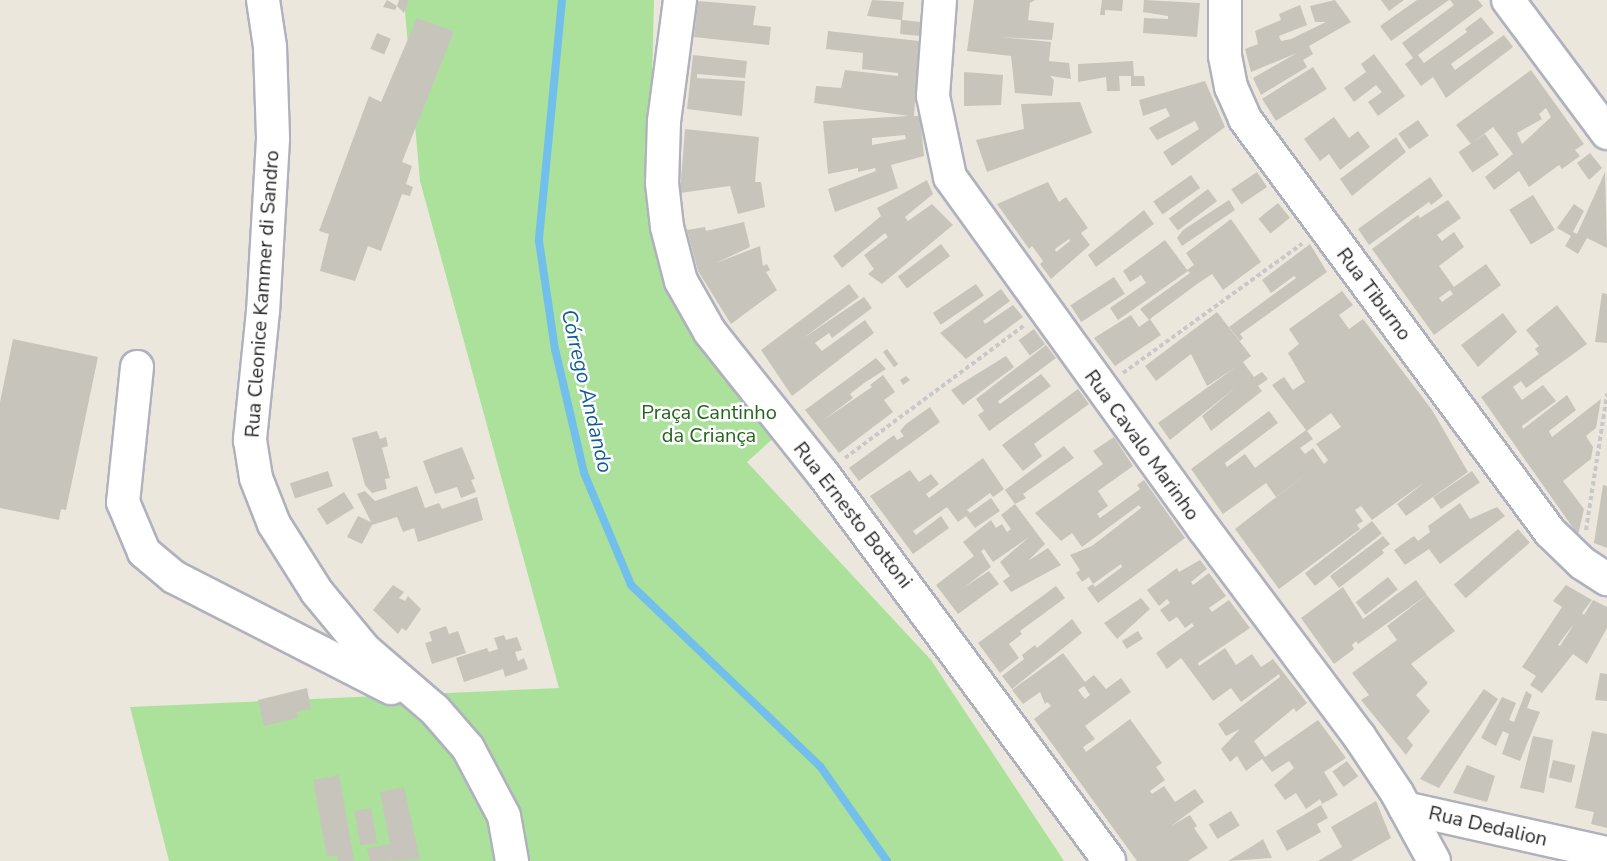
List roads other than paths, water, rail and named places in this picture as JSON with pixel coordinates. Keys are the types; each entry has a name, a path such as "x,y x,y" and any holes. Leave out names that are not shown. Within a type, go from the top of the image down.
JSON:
{"street":[{"name":"Rua Cleonice Kammer di Sandro","path":"263,0 270,47 273,139 263,311 250,440 256,478 274,524 317,592 365,650 435,710 468,748 488,781 504,816 512,861"},
{"name":"Rua Ernesto Bottoni","path":"680,0 664,121 662,183 667,227 681,281 710,332 823,474 1109,861"},
{"name":"Rua Cavalo Marinho","path":"940,0 933,96 950,177 1101,388 1359,736 1405,808 1434,861"},
{"name":"Rua Tiburno","path":"1225,0 1225,56 1231,87 1245,119 1550,532 1594,571"},
{"path":"1508,0 1607,133"},
{"path":"136,366 123,502 144,552 174,578 435,710"},
{"name":"Rua Dedalion","path":"1405,808 1607,853"}],"waterway":[{"name":"Córrego Andando","path":"562,0 539,241 555,349 584,473 631,585 820,766 887,861"}],"park label":[{"name":"Praça Cantinho da Criança","path":"709,424"}]}
